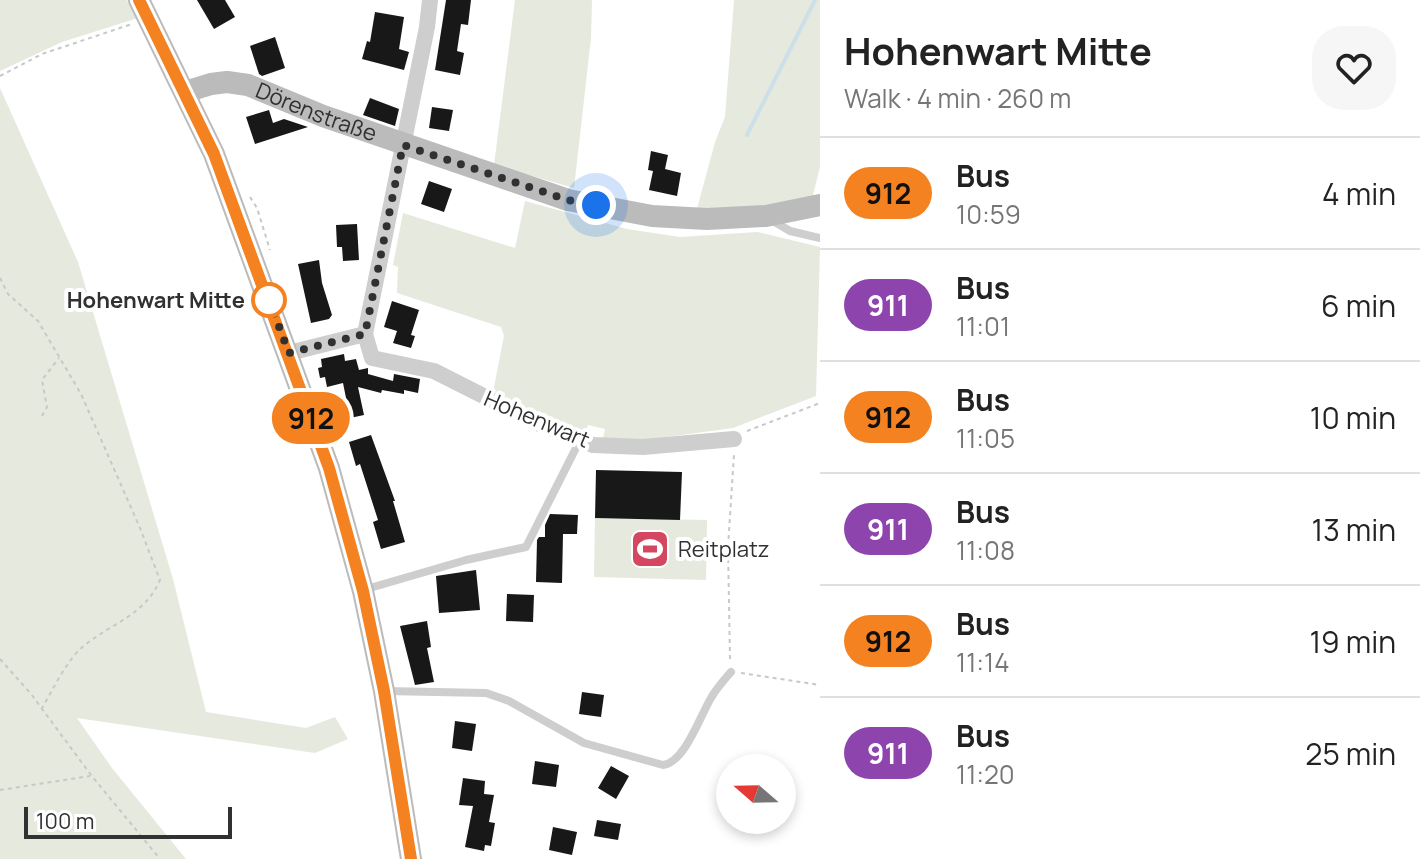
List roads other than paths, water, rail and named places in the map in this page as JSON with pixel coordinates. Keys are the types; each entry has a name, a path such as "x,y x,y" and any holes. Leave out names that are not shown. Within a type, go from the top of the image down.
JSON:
{"main road":[{"path":"146,12 214,154 329,468 363,591 384,691 411,859"},
{"name":"Dörenstraße","path":"185,92 227,82 248,85 403,145 568,200 652,216 707,219 766,216 820,205"}],"street":[{"path":"289,353 365,334 430,0"},
{"name":"Hohenwart","path":"365,334 372,358 434,371 493,403 579,442 643,447 734,439"}],"lane":[{"path":"766,216 790,231 820,238"},
{"path":"363,591 466,560 526,547 579,442"},
{"path":"384,691 486,693 509,701 584,743 663,765 671,764 680,755 711,696 731,672"}],"waterway":[{"path":"747,135 815,0"}],"place":[{"name":"Hohenwart Mitte","path":"269,300"},
{"name":"Reitplatz","path":"650,549"}]}
